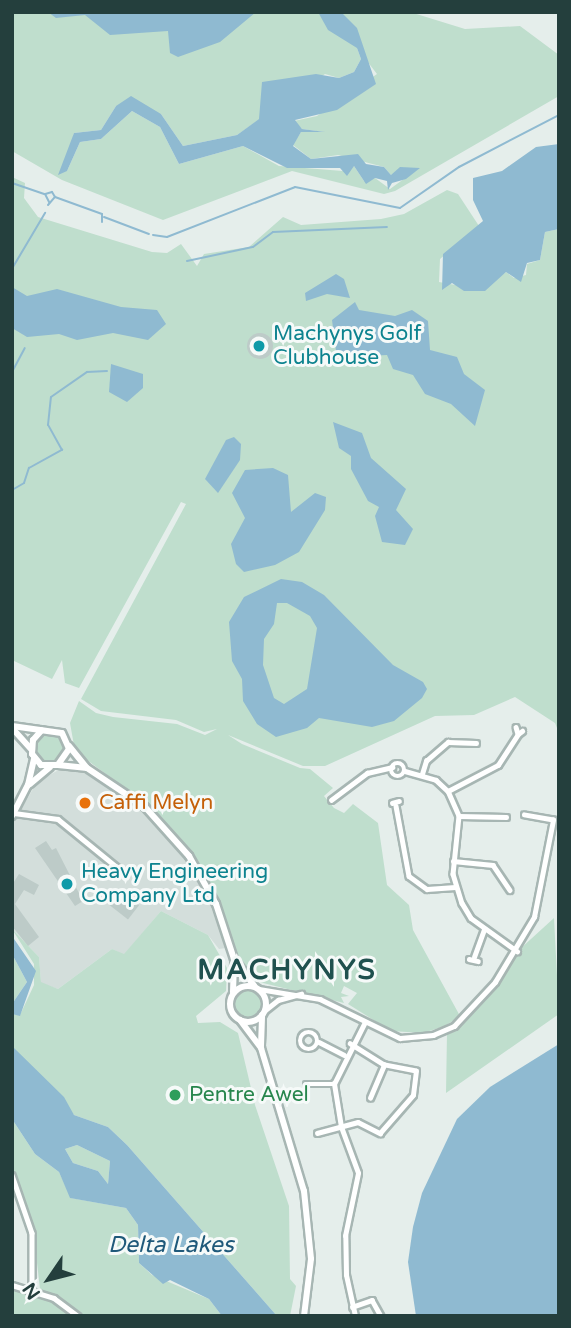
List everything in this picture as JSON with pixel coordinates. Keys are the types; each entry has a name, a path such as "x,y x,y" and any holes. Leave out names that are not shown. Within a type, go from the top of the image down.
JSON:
{"main road":[{"path":"12,727 59,731 87,768 145,807 189,856 216,904 234,959 256,988 263,1013 261,1048 309,1216 311,1259 303,1316"},
{"path":"12,727 31,749 34,758 29,785 13,814"},
{"path":"31,749 42,730"},
{"path":"58,765 69,746"},
{"path":"34,758 50,767"},
{"path":"29,785 50,767 58,765 87,768"},
{"path":"234,959 230,1009 261,1048"},
{"path":"232,993 256,988"},
{"path":"240,1020 263,1013"}],"street":[{"path":"448,791 498,765 520,732 516,727"},
{"path":"421,774 442,746 457,738 473,743 470,751"},
{"path":"331,800 367,773 401,764 405,771"},
{"path":"392,767 396,776 405,771 421,774 448,791 459,816 452,861 456,887 471,918 517,951"},
{"path":"396,803 409,876 427,889 456,887"},
{"path":"13,814 58,819 122,872"},
{"path":"256,988 302,994 344,1007 365,1022 400,1038 445,1031 469,1014 517,951 534,917 553,820 521,815"},
{"path":"459,816 508,817"},
{"path":"452,861 494,865 511,892"},
{"path":"474,959 484,929"},
{"path":"263,1013 278,1000 302,994"},
{"path":"355,1316 345,1236 358,1173 341,1127 334,1084 344,1055 365,1022"},
{"path":"319,1042 309,1049 299,1040 309,1032 319,1042 344,1055"},
{"path":"317,1133 358,1122 380,1133 413,1095 416,1071 384,1065 350,1044"},
{"path":"370,1098 384,1065"},
{"path":"306,1084 334,1084"},
{"path":"12,1175 32,1233 32,1289"},
{"path":"12,1285 32,1289 78,1316"},
{"path":"352,1307 372,1300 381,1316"}],"shaded area":[{"path":"64,767 94,776 126,797 171,838 204,888 226,948 219,949 208,935 161,911 124,955 112,949 58,989 41,983 39,957 12,929 12,825 37,782"}],"green space":[{"path":"12,12 410,12 465,29 520,26 559,55 559,96 395,191 384,194 292,171 163,220 62,180 12,151","holes":["357,48 377,74 317,116 294,121 302,129 324,132 301,132 293,145 311,159 338,155 384,167 391,175 419,168 390,189 375,178 364,181 354,166 343,171 279,166 243,146 179,164 160,127 132,111 101,139 80,142 67,171 74,133 101,130 116,106 161,114 183,146 237,135 325,74 339,78 354,72 361,59"]},
{"path":"12,177 25,183 24,198 38,217 152,252 167,253 181,244 197,266 204,254 249,247 283,217 301,225 381,219 404,214 447,190 458,194 479,226 440,259 439,282 483,290 506,272 514,278 526,275 527,264 540,260 545,232 559,229 559,733 555,723 515,697 474,715 435,716 325,766 303,766 228,735 242,744 300,768 310,769 333,788 324,796 334,808 344,813 353,804 378,823 387,885 409,905 413,930 460,1016 445,1026 423,1033 391,1031 348,1004 357,993 344,986 341,993 349,996 341,997 344,1003 255,981 241,967 220,907 185,845 150,807 75,751 70,723 79,701 96,713 113,717 177,724 205,735 217,729 204,732 176,720 101,711 81,699 186,504 181,502 79,688 65,683 62,660 52,679 12,660"},
{"path":"50,733 60,738 65,748 60,758 50,763 40,758 35,748 40,738"},
{"name":"Pentre Awel","path":"161,911 208,935 227,968 226,991 196,1016 198,1023 220,1022 238,1033 255,1105 289,1206 290,1279 296,1286 290,1316 277,1316 127,1145 108,1127 74,1115 12,1046 12,1014 20,1015 34,985 34,964 12,929 39,957 41,982 58,989 112,949 124,954"},
{"path":"554,918 559,1014 446,1093 447,1033 469,1017 520,949"},
{"path":"12,954 27,982 12,1004"},
{"path":"248,988 259,993 264,1004 259,1015 248,1020 237,1015 232,1004 237,993"},
{"path":"12,1119 35,1154 59,1172 71,1198 126,1208 138,1225 139,1263 152,1275 209,1299 222,1316 81,1316 40,1289 33,1228 12,1172"},
{"path":"77,1145 110,1161 108,1184 98,1171 73,1163 65,1149"},
{"path":"12,1290 52,1301 73,1316 12,1316"}],"water":[{"path":"48,12 256,12 220,42 178,57 170,53 168,31 110,35 85,15 56,18"},
{"path":"318,12 341,12 357,28 376,84 337,110 295,120 302,129 325,132 301,132 293,146 311,159 358,154 366,164 384,167 391,175 400,167 420,168 406,179 392,183 388,190 387,181 375,178 366,184 354,166 347,176 340,168 287,168 243,146 179,164 160,127 132,111 101,139 80,142 67,171 58,175 74,133 101,130 116,106 131,96 161,114 183,146 237,135 259,119 262,82 316,74 339,78 354,72 361,59 357,48 328,30"},
{"path":"559,144 559,229 545,232 540,260 527,263 521,282 506,272 485,291 464,291 452,283 442,290 443,254 483,221 473,200 473,178 502,171 536,147"},
{"path":"336,274 344,279 350,298 327,294 306,301 305,293"},
{"path":"12,287 27,296 57,289 121,307 157,310 166,324 148,340 113,333 77,340 59,334 27,337 12,328"},
{"path":"355,302 359,310 395,316 412,310 428,321 430,350 457,357 464,374 485,390 475,426 451,404 425,394 413,375 393,369 387,355 346,357 336,351 332,320"},
{"path":"111,364 143,374 143,388 127,402 109,392"},
{"path":"333,422 362,433 371,458 406,489 396,510 413,529 405,545 382,542 375,516 379,507 368,501 351,469 351,456 339,448"},
{"path":"234,437 241,444 240,460 218,493 205,479 226,440"},
{"path":"273,468 288,475 291,512 315,493 326,497 325,510 299,552 275,565 244,572 236,564 231,544 245,518 232,493 245,470"},
{"path":"281,579 302,582 324,595 393,665 423,682 427,689 422,698 394,721 372,727 319,718 307,728 276,737 257,724 243,701 242,679 232,661 229,622 244,597","holes":["277,603 287,603 310,616 317,628 307,689 284,704 274,698 263,665 264,639 274,624"]},
{"path":"12,936 36,971 20,1016 12,1014 12,1004 27,982 12,954"},
{"path":"559,1044 559,1316 416,1316 408,1262 413,1227 422,1193 457,1119 490,1087"},
{"name":"Delta Lakes","path":"12,1046 64,1097 74,1115 108,1127 127,1145 277,1316 222,1316 209,1299 170,1280 163,1284 139,1263 138,1225 126,1208 70,1198 59,1172 35,1154 12,1119","holes":["77,1145 110,1161 108,1184 98,1171 73,1163 65,1149"]}],"building":[{"name":"Machynys Golf Clubhouse","path":"260,333 269,337 273,346 269,355 260,359 251,355 247,346 251,337"},
{"name":"Heavy Engineering Company Ltd","path":"46,841 52,850 56,848 83,901 75,906 35,848"},
{"path":"19,874 39,885 34,895 24,890 15,904 39,937 28,946 12,926 12,885"},
{"path":"117,888 139,905 128,919 106,902"}],"waterway":[{"path":"153,235 167,237 295,187 400,208 459,167 559,115"},
{"path":"12,183 44,194"},
{"path":"48,205 55,197 52,192 45,194 49,202"},
{"path":"55,197 102,214 102,222"},
{"path":"13,267 45,213"},
{"path":"104,217 149,234"},
{"path":"187,261 253,247 273,232 387,227"},
{"path":"12,372 25,348"},
{"path":"12,490 24,483 29,468 62,450 48,425 51,397 87,372 107,371"}],"place":[{"name":"Machynys Golf Clubhouse","path":"259,346"},
{"name":"Caffi Melyn","path":"85,803"},
{"name":"Heavy Engineering Company Ltd","path":"67,884"},
{"name":"Pentre Awel","path":"175,1095"}],"district":[{"name":"MACHYNYS","path":"287,970"}]}
